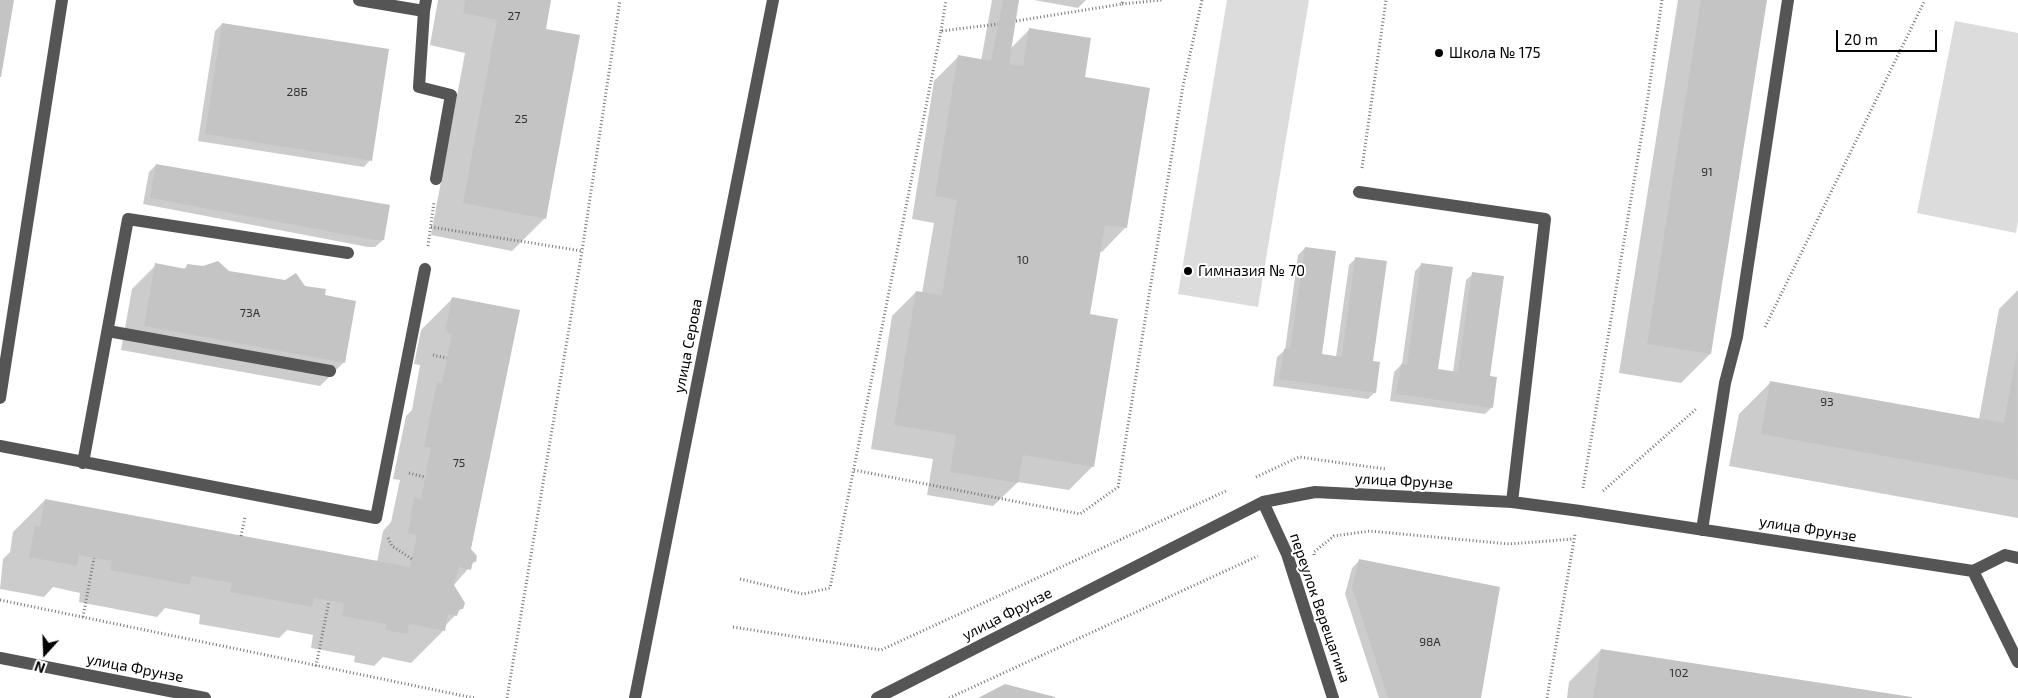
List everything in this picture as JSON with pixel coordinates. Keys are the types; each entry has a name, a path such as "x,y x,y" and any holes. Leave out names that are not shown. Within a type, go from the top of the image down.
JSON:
{"street":[{"path":"0,398 62,0"},
{"path":"359,0 425,6 419,87 451,95 436,179"},
{"name":"улица Серова","path":"635,698 773,0"},
{"path":"1702,530 1726,384 1737,337 1788,0"},
{"path":"1359,192 1544,219 1512,502"},
{"path":"84,463 128,219 348,253"},
{"path":"0,446 376,518 425,269"},
{"path":"108,331 330,371"},
{"name":"улица Фрунзе","path":"877,698 1264,502 1315,492 1512,502 1973,571"},
{"name":"переулок Верещагина","path":"1264,502 1287,554 1332,698"},
{"path":"2018,558 2005,555 1973,571 2018,662"},
{"name":"улица Фрунзе","path":"0,658 205,698"}],"path":[{"path":"506,698 582,251 620,0"},
{"path":"740,580 803,594 830,588 946,0"},
{"path":"1016,22 1123,2 1162,0"},
{"path":"854,470 1080,514 1118,487 1183,86 1202,0"},
{"path":"1359,192 1386,0"},
{"path":"1547,698 1580,511 1647,103 1662,0"},
{"path":"1763,330 1925,0"},
{"path":"941,31 998,24"},
{"path":"425,269 436,179"},
{"path":"431,226 582,251"},
{"path":"1580,511 1726,384"},
{"path":"376,518 392,546 412,560"},
{"path":"1314,552 1334,536 1370,530 1509,544 1574,539"},
{"path":"949,698 1258,556"},
{"path":"83,617 94,558"},
{"path":"0,600 474,698"},
{"path":"316,666 330,601"}],"shaded area":[{"path":"1227,0 1309,0 1258,307 1178,294"},
{"path":"1955,21 2018,33 2018,221 2016,233 1917,213"}],"building":[{"path":"0,0 14,0 1,77 0,77"},
{"path":"465,0 551,0 546,29 580,35 546,219 463,203 497,20 463,13"},
{"path":"1003,0 1019,0 1009,64 1023,66 1029,28 1091,38 1085,77 1150,88 1127,228 1105,225 1090,314 1118,319 1094,467 1023,455 1018,483 950,472 956,435 894,425 916,291 942,295 957,200 935,196 958,55 991,61"},
{"path":"1701,0 1767,0 1711,354 1647,344"},
{"path":"222,23 389,49 372,161 205,134"},
{"path":"156,164 390,205 384,240 375,240 150,198"},
{"path":"1305,247 1336,251 1322,354 1342,357 1355,257 1387,261 1373,361 1380,362 1376,393 1279,379 1284,349 1290,349"},
{"path":"218,261 229,271 285,280 296,273 305,286 326,289 325,295 356,301 345,363 144,326 155,263 186,269 187,264 203,266"},
{"path":"1421,263 1453,267 1438,369 1458,372 1472,272 1504,276 1490,376 1497,377 1493,408 1396,394 1401,364 1407,365"},
{"path":"452,297 520,310 471,549 477,556 476,562 473,561 471,570 459,567 454,585 465,603 463,609 459,609 457,616 448,614 445,631 409,624 407,634 385,630 386,624 342,616 344,603 314,598 312,607 230,592 232,583 192,576 190,585 110,570 112,561 79,555 77,566 29,557 35,525 40,527 45,499 410,567 417,535 408,533 414,497 421,499 431,448 424,447 437,382 442,383 452,334 445,332"},
{"path":"2017,351 2018,480 1761,434 1770,381 2004,423"},
{"path":"1359,559 1500,587 1481,698 1388,698 1352,587"},
{"path":"1601,649 1912,697 1912,698 1593,698"},
{"path":"1005,684 1055,697 1055,698 978,698"}],"place":[{"name":"Школа № 175","path":"1439,53"},
{"name":"Гимназия № 70","path":"1188,271"}]}
